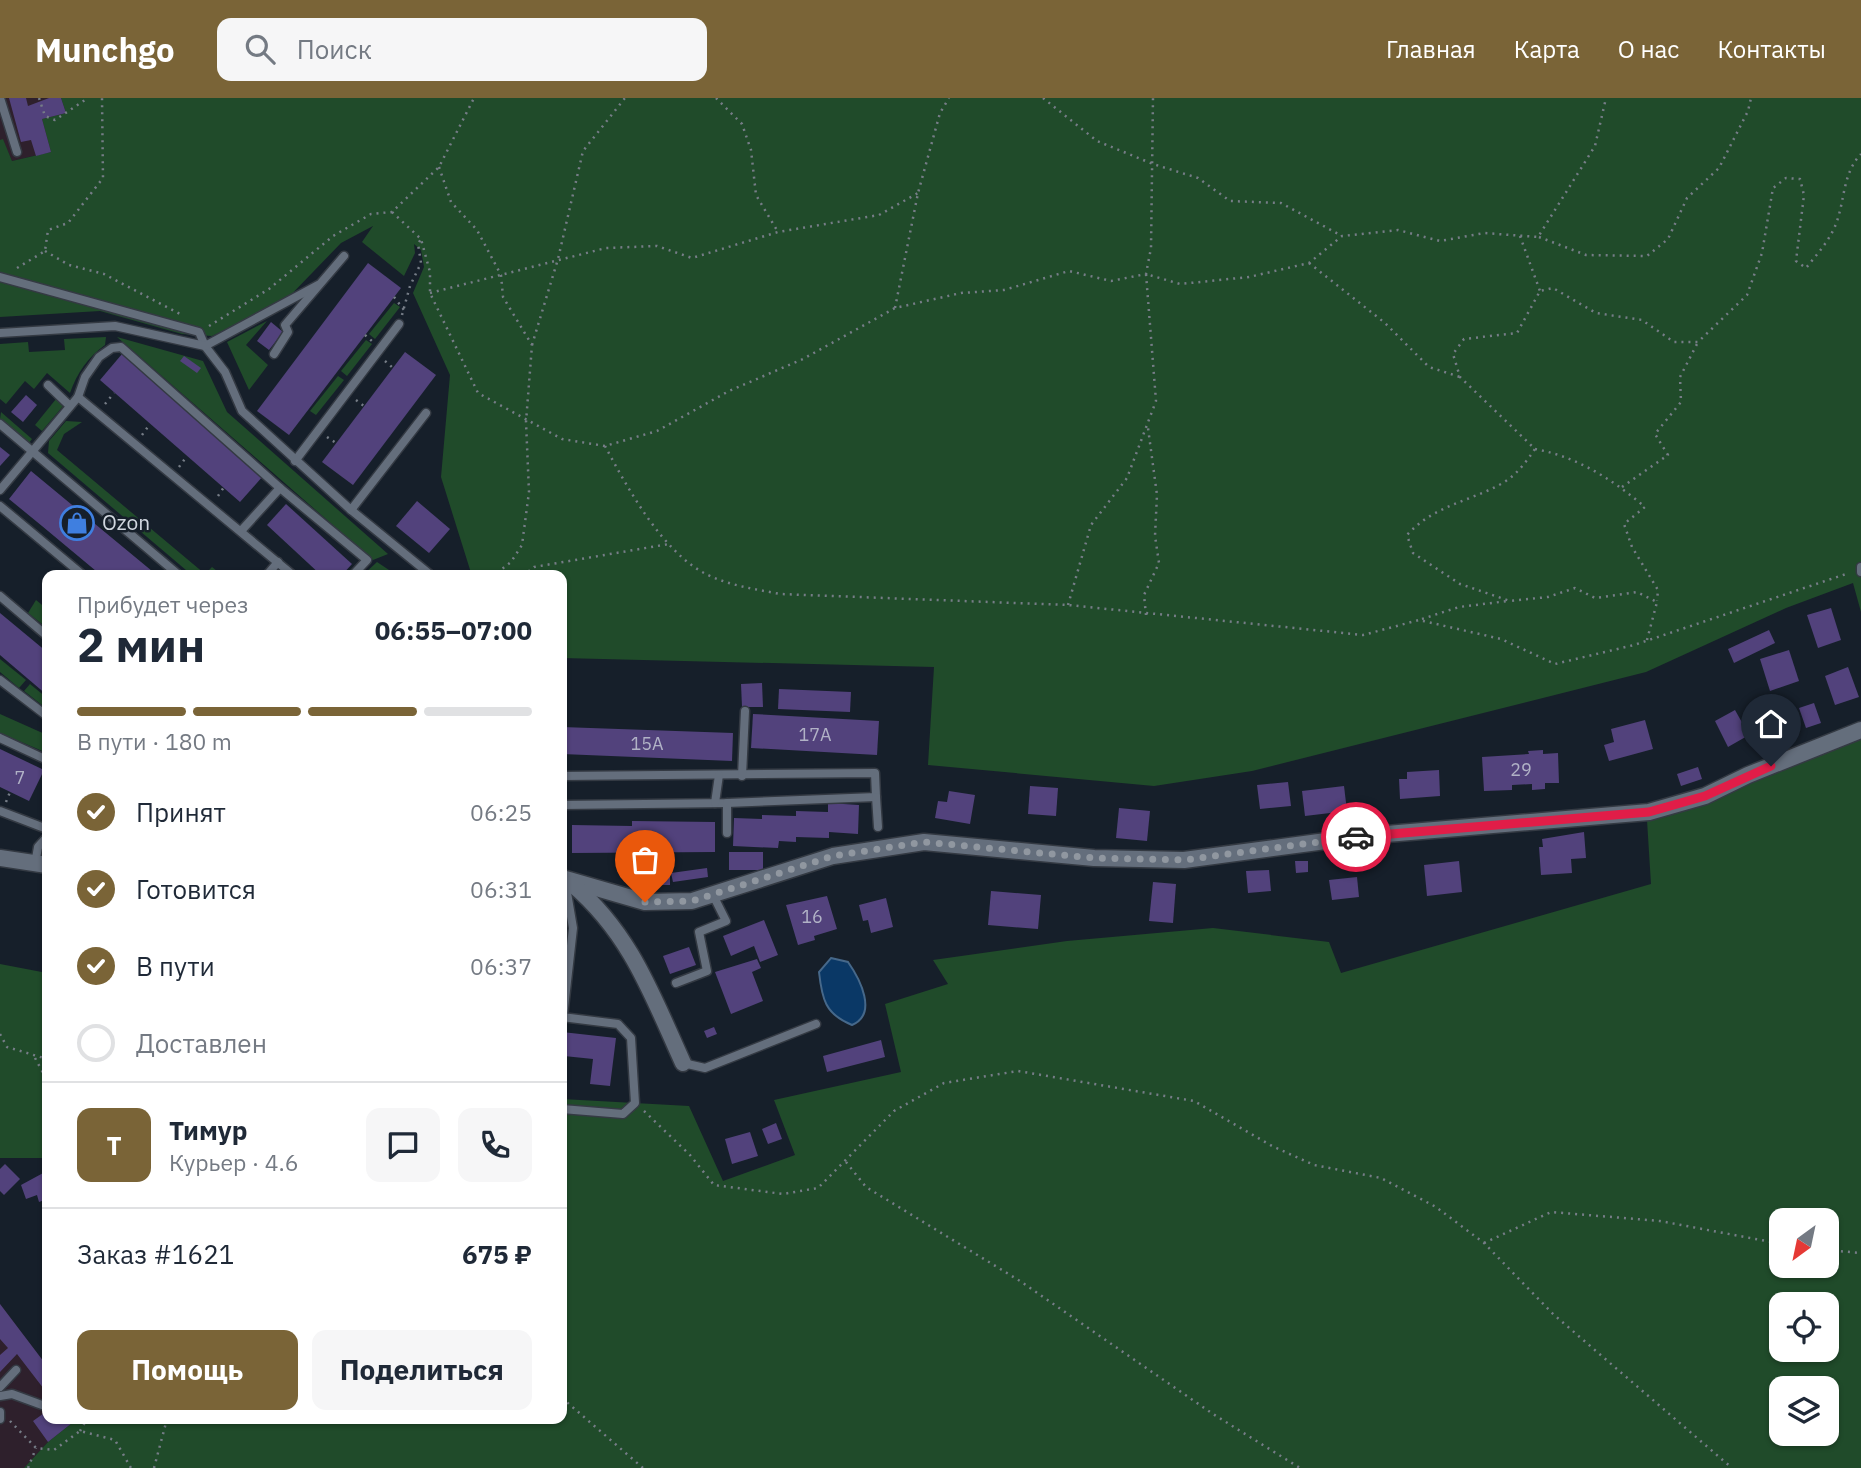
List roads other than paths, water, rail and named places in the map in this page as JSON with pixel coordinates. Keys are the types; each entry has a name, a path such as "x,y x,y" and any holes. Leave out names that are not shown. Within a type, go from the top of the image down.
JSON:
{"street":[{"path":"567,877 645,902 692,901 833,856 924,842 1094,858 1184,860 1363,836 1649,812 1705,796 1748,775 1861,730"},
{"path":"0,859 41,864"},
{"path":"567,879 594,902 613,925 644,977 683,1063"}],"lane":[{"path":"0,98 17,152"},
{"path":"274,354 288,332 285,326 344,256"},
{"path":"0,278 199,332 205,346 225,372 242,411 351,510 425,570"},
{"path":"0,333 115,326 205,346 318,285"},
{"path":"295,461 399,324"},
{"path":"0,490 78,397 80,387 99,357 112,348 121,347 280,488 367,560 358,570"},
{"path":"48,385 71,406"},
{"path":"78,397 287,570"},
{"path":"351,510 426,413"},
{"path":"0,424 173,570"},
{"path":"241,531 280,488"},
{"path":"0,506 77,570"},
{"path":"271,570 278,562"},
{"path":"0,596 42,632"},
{"path":"0,680 42,712"},
{"path":"742,776 745,711"},
{"path":"0,738 42,758"},
{"path":"567,776 874,773 878,827"},
{"path":"715,803 719,775"},
{"path":"567,805 727,803 876,797"},
{"path":"727,803 727,833"},
{"path":"0,811 42,827"},
{"path":"41,864 38,847 42,843"},
{"path":"676,983 707,971 699,932 726,921 713,895"},
{"path":"567,897 573,928 567,977"},
{"path":"567,1018 618,1024 631,1038 635,1103 622,1114 567,1109"},
{"path":"683,1063 705,1068 816,1024"},
{"path":"0,1387 16,1370"},
{"path":"0,1396 12,1394 42,1405"}],"water":[{"path":"831,958 848,962 864,996 864,1013 860,1020 852,1025 830,1011 824,998 819,972"}],"place":[{"name":"Ozon","path":"77,523"}]}
